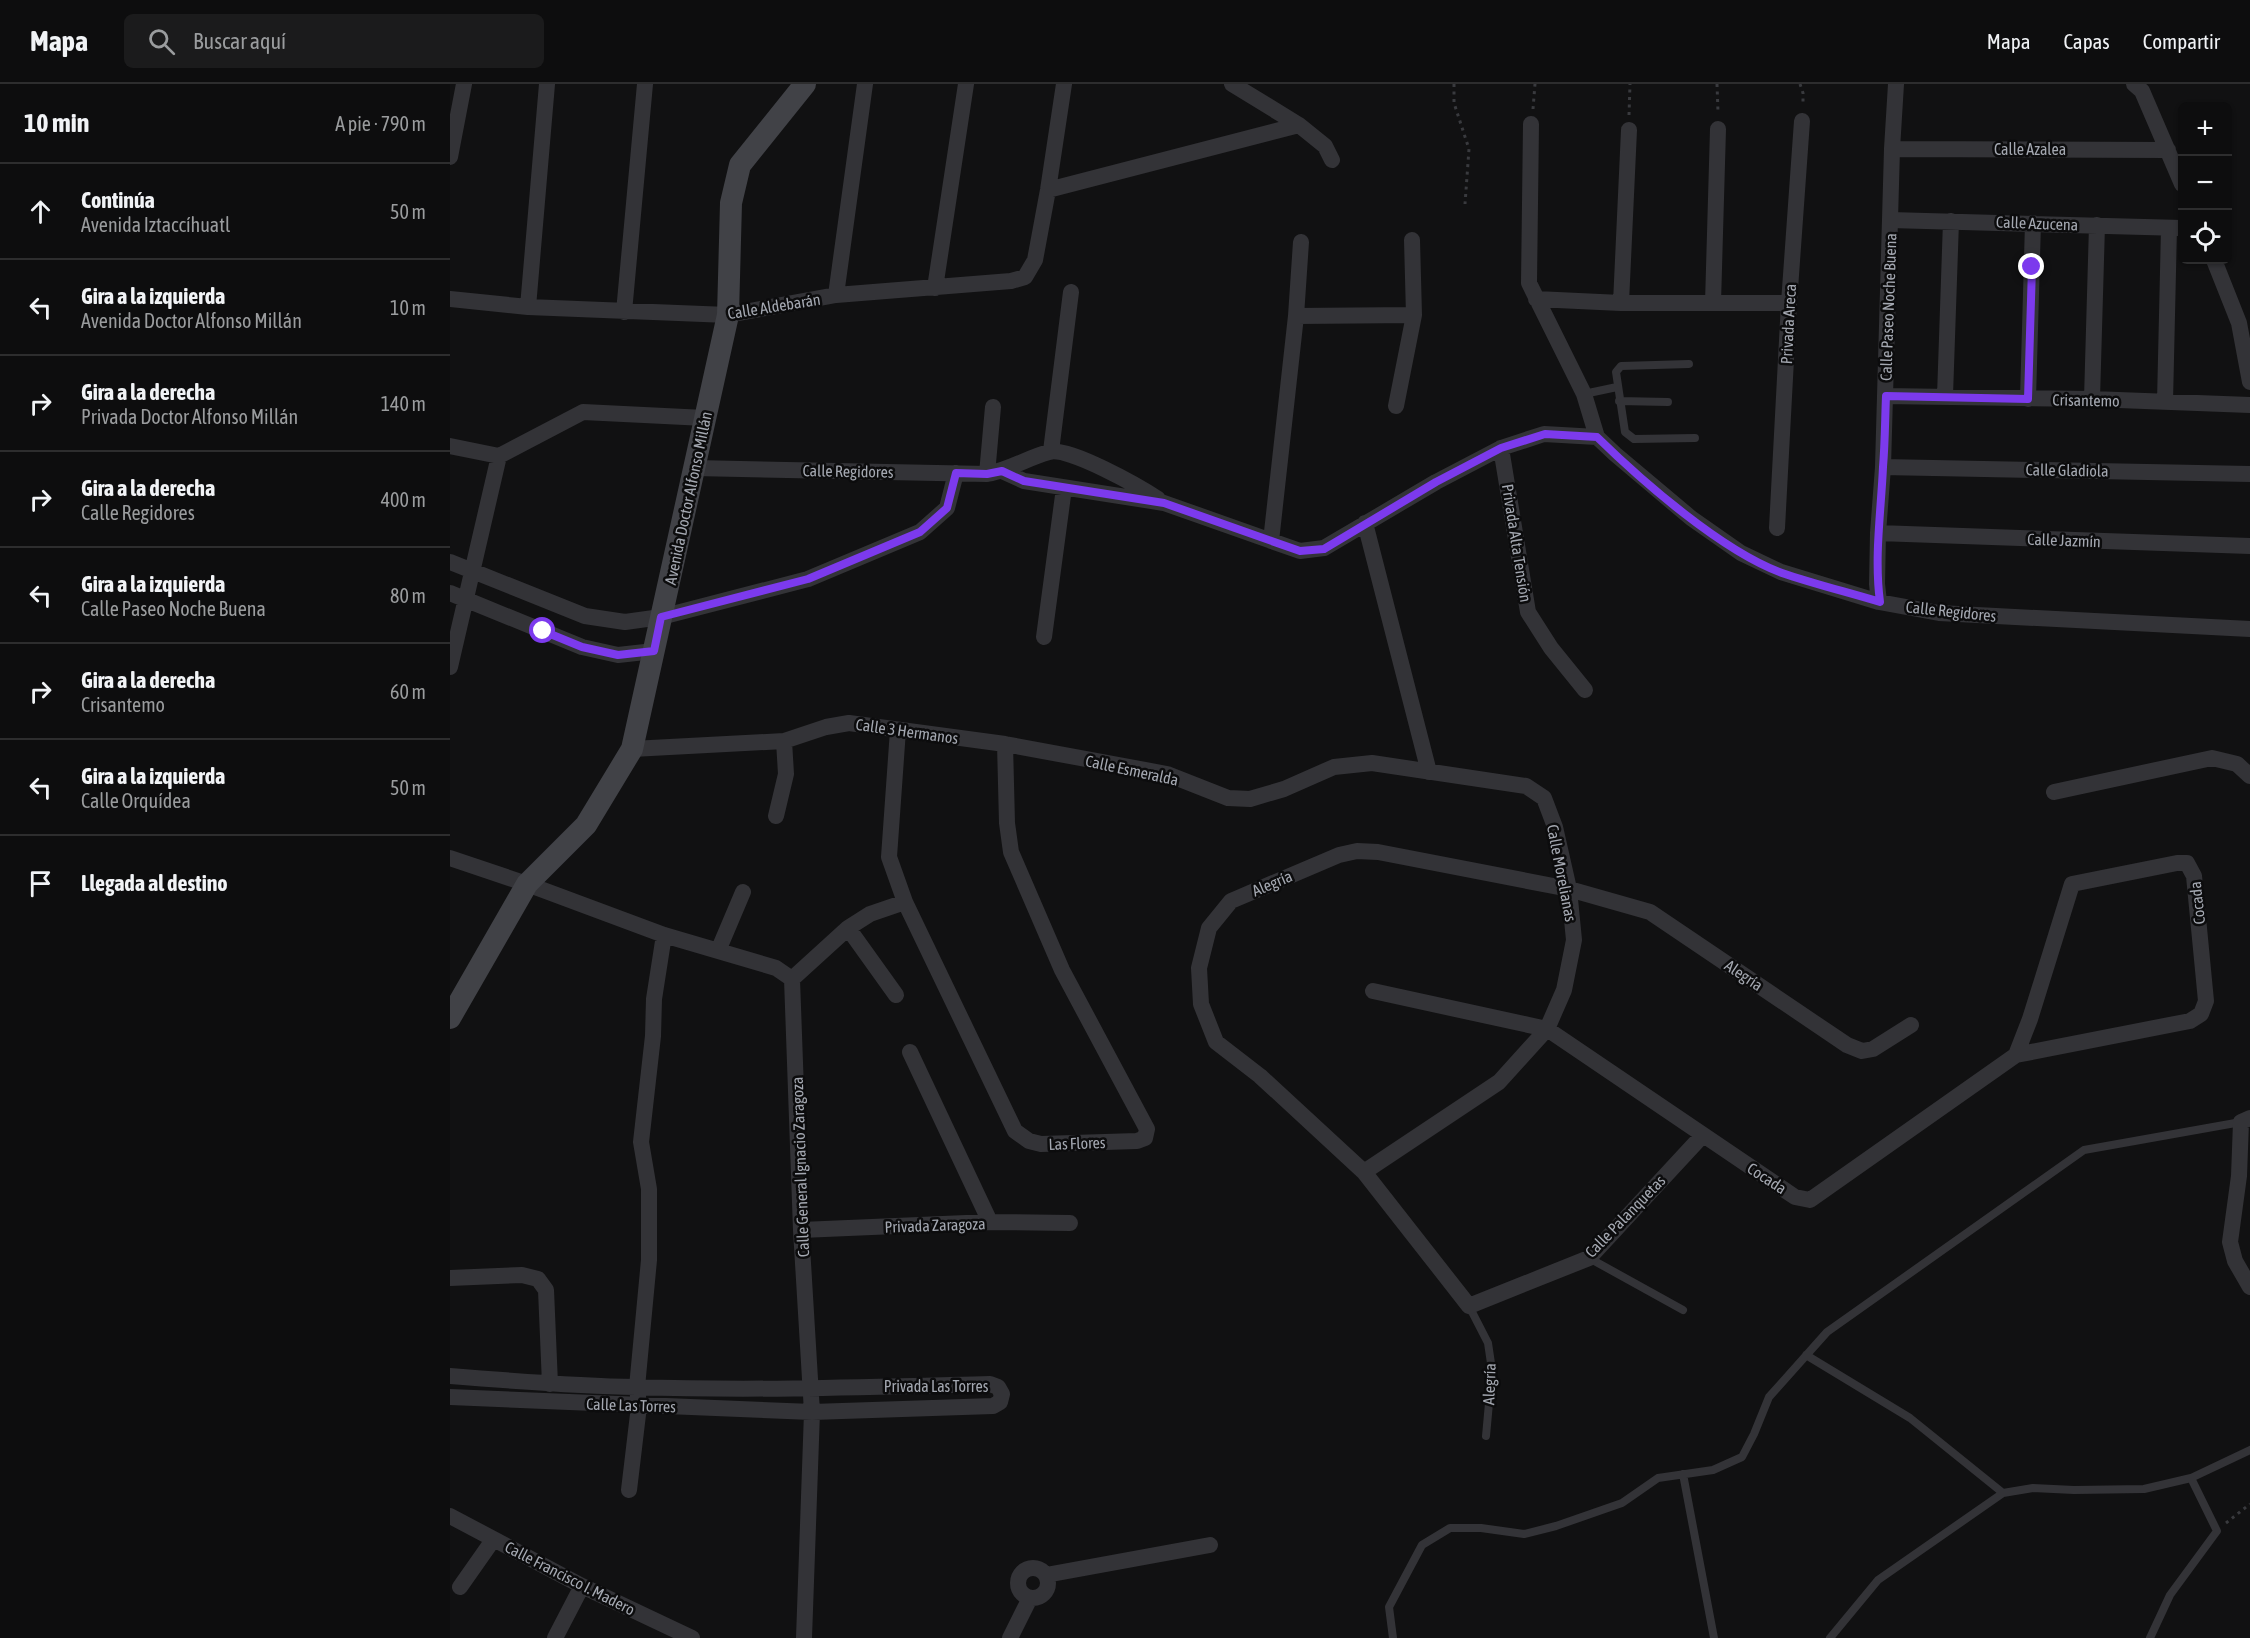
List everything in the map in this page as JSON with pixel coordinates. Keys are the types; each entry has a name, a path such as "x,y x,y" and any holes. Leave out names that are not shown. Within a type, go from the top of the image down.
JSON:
{"main road":[{"name":"Avenida Doctor Alfonso Millán","path":"450,1018 527,884 586,825 632,749 728,315 732,203 740,165 806,84"}],"street":[{"path":"450,157 464,84"},
{"path":"528,307 547,84"},
{"path":"624,312 645,84"},
{"path":"836,296 866,84"},
{"path":"935,288 966,84"},
{"path":"1064,84 1048,190 1299,125"},
{"path":"1232,84 1299,125 1325,146 1332,160"},
{"name":"Calle Paseo Noche Buena","path":"1880,602 1877,575 1878,533 1886,396 1892,149 1896,84"},
{"path":"2134,84 2142,91 2178,174"},
{"name":"Privada Areca","path":"1777,528 1789,303 1802,121"},
{"path":"1531,124 1529,283 1584,394 1597,437"},
{"path":"1713,303 1718,129"},
{"path":"1621,303 1629,130"},
{"name":"Calle Azalea","path":"1892,149 2168,150"},
{"name":"Calle Aldebarán","path":"450,299 528,307 728,315 836,296 1011,280 1024,277 1035,260 1048,190"},
{"name":"Calle Azucena","path":"1890,220 2176,228"},
{"path":"1945,396 1951,221"},
{"path":"2028,399 2033,223"},
{"path":"2092,399 2097,225"},
{"path":"2165,402 2176,228"},
{"path":"1396,405 1414,315 1412,240"},
{"path":"1271,541 1296,316 1301,242"},
{"path":"2216,264 2239,323 2250,382"},
{"path":"1051,451 1071,292"},
{"path":"1536,299 1621,303 1789,303"},
{"path":"1296,316 1414,315"},
{"name":"Crisantemo","path":"1886,396 2092,399 2250,405"},
{"path":"993,407 995,473"},
{"path":"450,447 499,456 583,412 705,418"},
{"name":"Calle Regidores","path":"694,468 995,473 1024,481 1164,503 1300,551 1324,549 1436,482 1501,448 1545,434 1597,437 1691,518 1742,553 1781,572 1880,602 1939,612 2250,629"},
{"name":"Privada Alta Tensión","path":"1501,448 1528,612 1551,648 1585,690"},
{"name":"Calle Regidores","path":"995,473 1051,451 1089,462 1133,482 1164,503"},
{"path":"450,667 458,596 472,570 499,456"},
{"name":"Calle Gladiola","path":"1883,466 2250,474"},
{"path":"450,562 585,616 625,622 661,617 808,579 920,532 947,508 956,473"},
{"path":"1044,637 1064,488"},
{"path":"1365,523 1429,772"},
{"name":"Calle Jazmín","path":"1878,533 2250,546"},
{"path":"458,596 582,647 618,655 654,651"},
{"name":"Calle 3 Hermanos","path":"632,749 784,741 826,727 849,723 1005,744"},
{"name":"Las Flores","path":"898,729 888,857 905,902 1015,1131 1029,1141 1041,1144 1137,1141 1145,1138 1147,1129 1062,970 1011,852 1007,823 1005,744"},
{"path":"776,816 786,774 784,741"},
{"name":"Calle Esmeralda","path":"1005,744 1167,774 1228,798 1250,800 1284,789 1334,767 1372,764 1429,772"},
{"path":"2054,792 2212,758 2238,764 2250,776"},
{"name":"Calle Morelianas","path":"1364,1172 1499,1082 1547,1029 1564,990 1574,940 1569,889 1555,827 1544,798 1526,786 1429,772"},
{"name":"Alegría","path":"1469,1306 1364,1172 1260,1076 1216,1042 1200,1004 1199,968 1209,928 1231,900 1339,855 1357,851 1378,852 1569,889 1650,912 1847,1045 1862,1051 1873,1048 1911,1025"},
{"path":"450,858 664,935 776,968 792,979 848,928 870,914 905,902"},
{"name":"Cocada","path":"1547,1029 1795,1197 1810,1200 2016,1054 2190,1021 2201,1014 2206,1001 2204,978 2194,876 2187,863 2072,884 2030,1019 2016,1054"},
{"path":"718,951 743,892"},
{"path":"848,928 896,995"},
{"path":"629,1490 639,1406 637,1387 649,1260 649,1189 641,1142 654,999 664,935"},
{"name":"Calle General Ignacio Zaragoza","path":"792,979 801,1230 812,1412 804,1638"},
{"path":"1373,991 1547,1029"},
{"path":"910,1052 990,1222"},
{"path":"2245,1120 2230,1242 2235,1261 2250,1287"},
{"name":"Calle Palanquetas","path":"1469,1306 1588,1258 1702,1136"},
{"name":"Privada Zaragoza","path":"801,1230 990,1222 1070,1223"},
{"path":"450,1278 522,1275 538,1279 546,1290 550,1384"},
{"name":"Calle Las Torres","path":"450,1376 550,1384 811,1389"},
{"name":"Privada Las Torres","path":"811,1389 990,1384 998,1387 1002,1394 1000,1402 993,1406 812,1412"},
{"name":"Calle Las Torres","path":"450,1396 812,1412"},
{"name":"Calle Francisco I. Madero","path":"450,1516 582,1586 692,1638"},
{"path":"460,1587 493,1540"},
{"path":"1046,1575 1210,1545"},
{"path":"1032,1567 1040,1569 1046,1575 1048,1584 1045,1592 1038,1597 1030,1598 1022,1594 1018,1586 1018,1577 1024,1570 1032,1567"},
{"path":"555,1638 582,1586"},
{"path":"1010,1638 1030,1598"}],"lane":[{"path":"1689,364 1621,366 1616,372 1617,387 1625,432 1634,439 1695,438"},
{"path":"1584,394 1617,387"},
{"path":"1619,401 1668,402"},
{"path":"1394,1638 1389,1607 1422,1545 1450,1528 1481,1528 1524,1534 1556,1526 1622,1503 1658,1478 1713,1470 1742,1457 1769,1397 1827,1332 2084,1150 2245,1120"},
{"path":"1588,1258 1683,1310"},
{"name":"Alegría","path":"1469,1306 1488,1343 1492,1370 1486,1436"},
{"path":"1806,1355 1910,1418 2003,1494"},
{"path":"1830,1638 1878,1580 2003,1494 2033,1488 2144,1489 2191,1478 2250,1450"},
{"path":"1683,1474 1714,1638"},
{"path":"2150,1638 2170,1595 2217,1531 2191,1478"}],"path":[{"path":"1454,84 1454,103 1469,149 1465,204"},
{"path":"1531,124 1535,84"},
{"path":"1629,130 1630,84"},
{"path":"1717,84 1718,129"},
{"path":"1800,84 1803,93 1802,121"},
{"path":"2217,1531 2250,1504"}],"route":[{"path":"543,631 582,647 618,655 654,651 661,617 808,579 920,532 947,508 956,473 987,474 1002,471 1024,481 1164,503 1300,551 1324,549 1436,482 1501,448 1545,434 1597,437 1691,518 1742,553 1781,572 1880,602 1877,584 1878,533 1886,396 2028,399 2032,267"}]}
